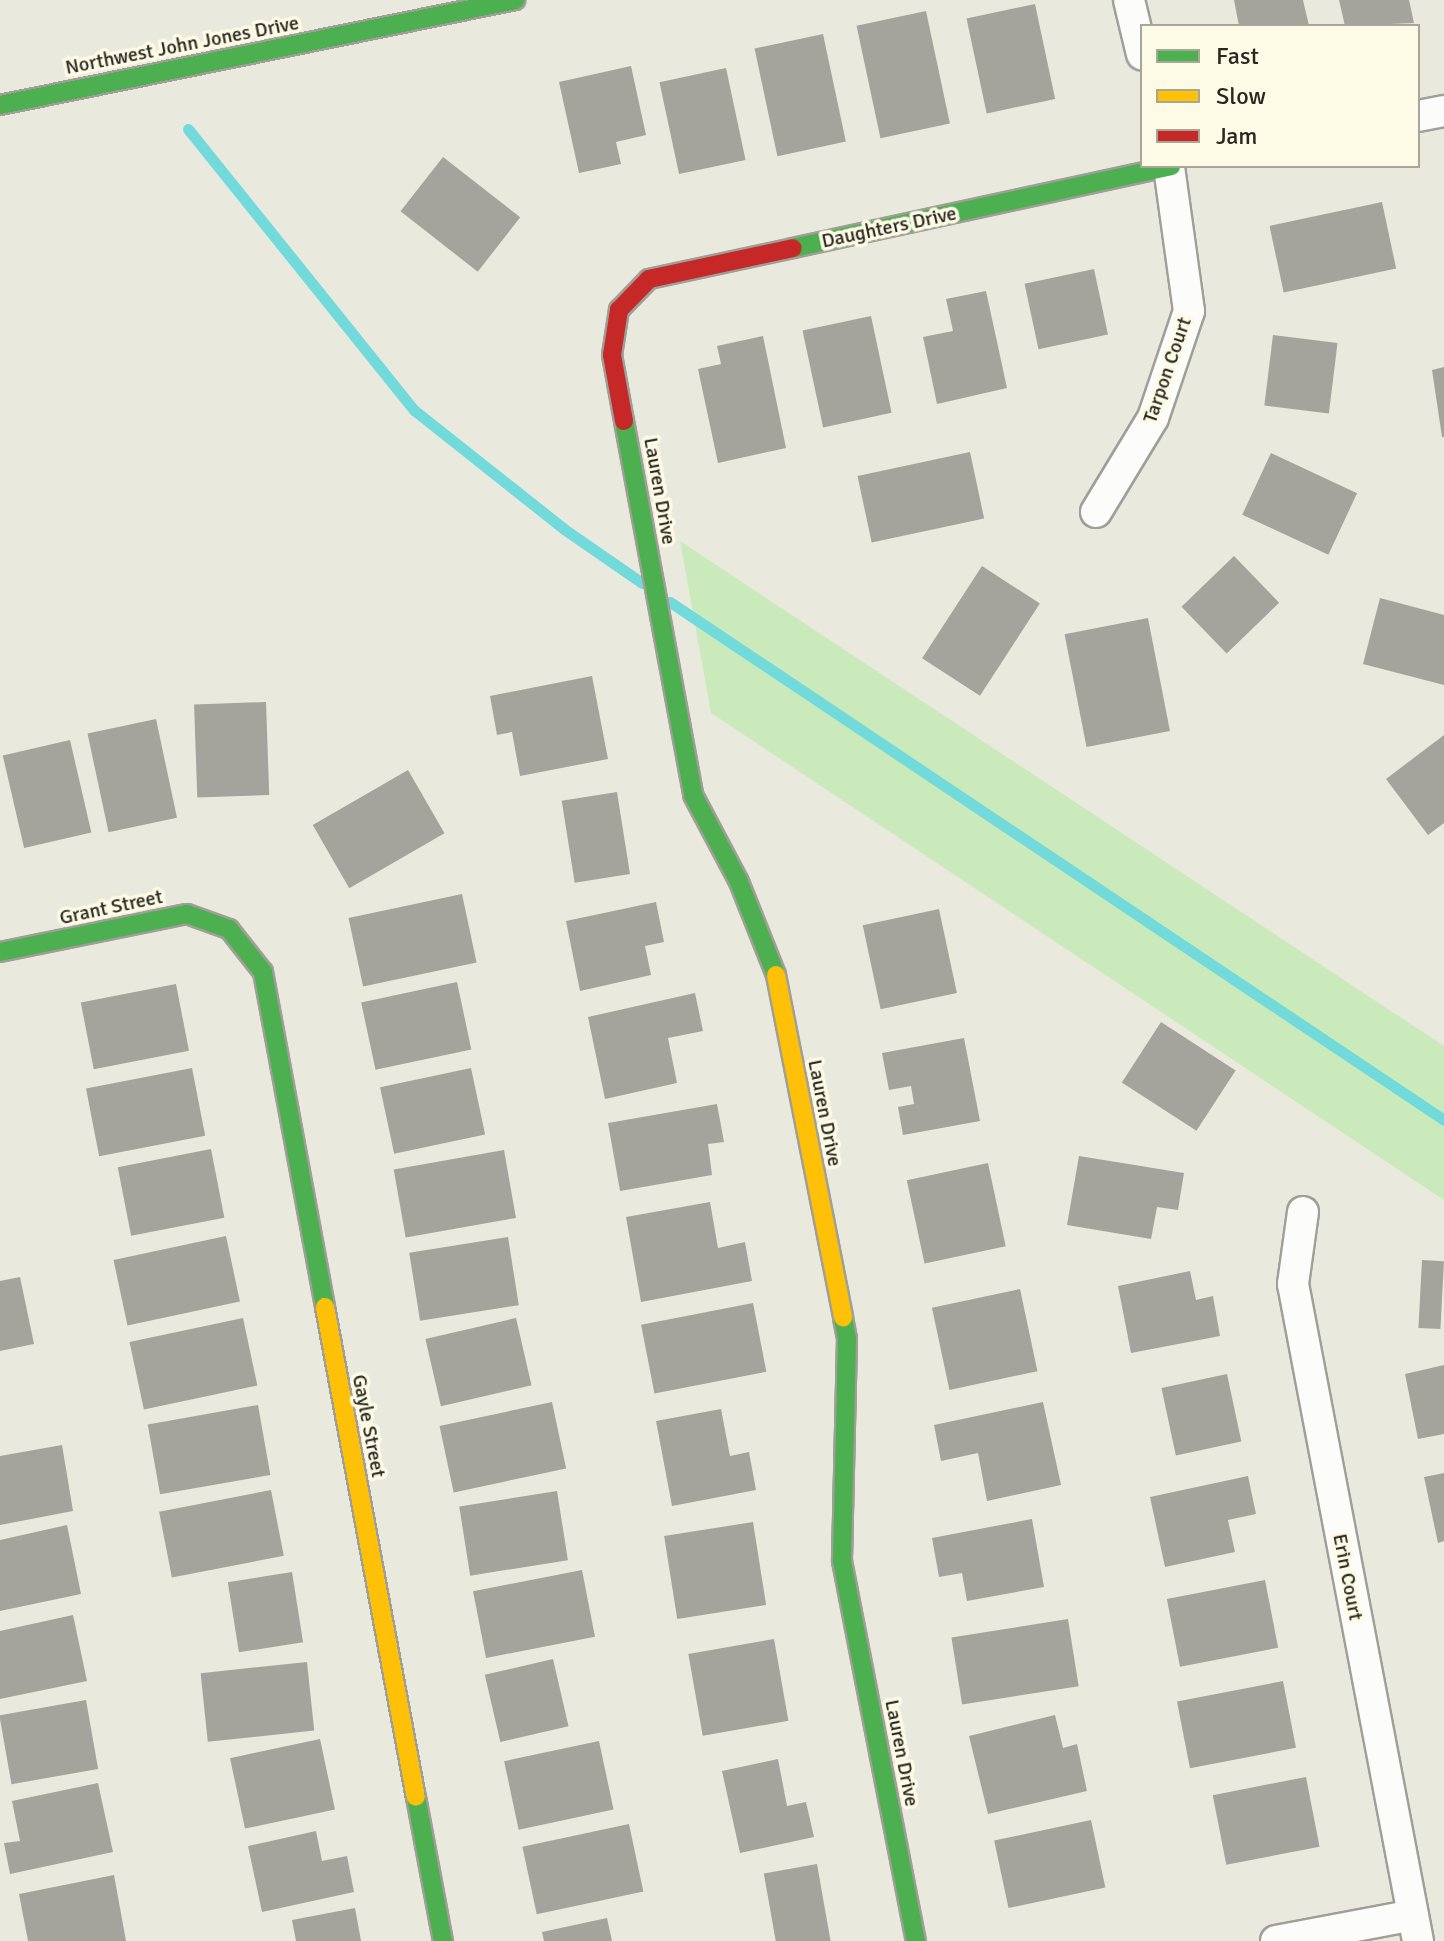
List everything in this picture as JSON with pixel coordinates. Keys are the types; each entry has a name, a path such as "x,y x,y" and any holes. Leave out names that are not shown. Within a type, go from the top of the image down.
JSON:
{"street":[{"name":"Northwest John Jones Drive","path":"0,105 515,0"},
{"path":"1129,0 1140,46"},
{"path":"1420,116 1444,111"},
{"name":"Daughters Drive","path":"619,310 649,279 1160,168"},
{"name":"Tarpon Court","path":"1096,512 1153,418 1189,311 1169,168"},
{"name":"Lauren Drive","path":"619,310 612,355 693,795 739,882 775,972 847,1339 842,1561 916,1941"},
{"name":"Grant Street","path":"0,952 187,914 229,929"},
{"name":"Gayle Street","path":"229,929 263,972 443,1941"},
{"name":"Erin Court","path":"1303,1212 1293,1284 1416,1928"},
{"path":"1276,1941 1416,1928"}],"green space":[{"path":"680,541 1444,1046 1444,1200 711,713"}],"building":[{"path":"1234,0 1303,0 1309,24 1239,24"},
{"path":"1339,0 1409,0 1414,23 1391,24 1345,24"},
{"path":"1035,4 1055,99 987,113 967,19"},
{"path":"926,11 950,123 880,138 857,26"},
{"path":"823,34 846,142 777,156 755,49"},
{"path":"631,66 646,135 616,142 621,164 579,173 559,82"},
{"path":"726,68 746,160 679,174 659,82"},
{"path":"443,157 520,217 478,272 401,211"},
{"path":"1382,202 1396,269 1284,292 1270,226"},
{"path":"1094,269 1108,335 1038,349 1025,284"},
{"path":"986,291 1007,388 937,404 923,337 953,331 946,299"},
{"path":"871,316 892,413 823,427 803,331"},
{"path":"1273,335 1338,343 1329,413 1264,405"},
{"path":"763,336 786,448 718,463 698,369 721,364 717,346"},
{"path":"1444,367 1444,437 1442,437 1432,370"},
{"path":"970,452 984,519 872,542 858,476"},
{"path":"1271,453 1357,493 1328,555 1242,515"},
{"path":"1234,556 1279,603 1227,653 1181,607"},
{"path":"982,566 1040,604 980,696 922,658"},
{"path":"1380,598 1444,615 1444,685 1363,664"},
{"path":"1148,618 1170,731 1087,747 1065,634"},
{"path":"592,676 608,759 520,776 512,732 497,735 490,696"},
{"path":"266,702 269,795 197,797 194,705"},
{"path":"156,719 177,818 109,832 88,734"},
{"path":"1444,735 1444,823 1428,835 1386,779"},
{"path":"70,740 91,833 24,848 3,756"},
{"path":"408,770 445,833 349,888 313,825"},
{"path":"617,792 630,874 575,883 562,801"},
{"path":"462,894 477,962 363,987 349,918"},
{"path":"656,902 664,942 645,946 651,975 580,991 566,921"},
{"path":"939,909 957,993 881,1009 863,925"},
{"path":"457,982 471,1049 375,1070 361,1002"},
{"path":"176,984 189,1051 94,1069 81,1003"},
{"path":"695,993 703,1031 668,1038 677,1083 605,1099 588,1017"},
{"path":"1161,1022 1236,1070 1196,1131 1122,1082"},
{"path":"964,1038 980,1121 903,1135 898,1107 914,1104 911,1086 889,1090 882,1053"},
{"path":"192,1068 205,1136 99,1156 86,1089"},
{"path":"471,1068 485,1135 394,1154 380,1087"},
{"path":"717,1104 724,1142 708,1144 712,1175 620,1191 608,1123"},
{"path":"211,1149 224,1218 131,1236 118,1167"},
{"path":"504,1150 516,1218 406,1237 394,1169"},
{"path":"1079,1156 1184,1173 1178,1210 1157,1207 1151,1239 1067,1225"},
{"path":"988,1163 1006,1246 924,1263 907,1180"},
{"path":"710,1202 718,1248 745,1242 752,1281 641,1302 626,1217"},
{"path":"226,1236 240,1302 127,1325 114,1260"},
{"path":"508,1237 519,1305 420,1321 409,1253"},
{"path":"1422,1260 1444,1261 1440,1329 1418,1328"},
{"path":"1190,1271 1196,1300 1213,1296 1220,1336 1131,1353 1118,1286"},
{"path":"20,1277 34,1344 0,1351 0,1281"},
{"path":"1020,1289 1037,1371 949,1390 932,1308"},
{"path":"753,1303 766,1372 654,1393 641,1325"},
{"path":"243,1318 257,1385 144,1410 130,1342"},
{"path":"516,1318 532,1385 441,1406 425,1339"},
{"path":"1444,1365 1444,1434 1418,1439 1405,1374"},
{"path":"1227,1374 1241,1441 1176,1455 1161,1388"},
{"path":"552,1402 566,1469 454,1492 440,1426"},
{"path":"1043,1402 1061,1485 987,1501 978,1453 941,1461 934,1425"},
{"path":"258,1405 270,1475 160,1494 148,1424"},
{"path":"721,1409 730,1456 749,1452 756,1490 672,1506 656,1421"},
{"path":"62,1445 73,1511 0,1525 0,1456"},
{"path":"1444,1473 1444,1541 1438,1543 1424,1477"},
{"path":"1248,1476 1256,1514 1228,1520 1235,1552 1165,1567 1150,1497"},
{"path":"271,1490 284,1556 172,1578 159,1512"},
{"path":"557,1491 568,1560 470,1576 459,1506"},
{"path":"1032,1519 1044,1587 967,1601 962,1573 939,1577 932,1538"},
{"path":"753,1522 766,1605 677,1619 664,1536"},
{"path":"67,1525 81,1594 0,1611 0,1540"},
{"path":"582,1570 595,1637 486,1658 473,1591"},
{"path":"292,1572 303,1642 239,1652 228,1582"},
{"path":"1265,1580 1278,1648 1180,1667 1167,1599"},
{"path":"73,1615 87,1681 0,1699 0,1631"},
{"path":"1068,1619 1079,1686 962,1705 951,1637"},
{"path":"774,1639 788,1721 703,1736 688,1654"},
{"path":"553,1659 569,1726 500,1742 485,1675"},
{"path":"307,1662 314,1731 208,1742 201,1673"},
{"path":"1283,1681 1296,1748 1190,1768 1177,1702"},
{"path":"86,1700 98,1769 11,1784 0,1715"},
{"path":"1055,1715 1063,1748 1077,1744 1087,1791 988,1814 969,1736"},
{"path":"320,1739 335,1809 245,1829 230,1758"},
{"path":"599,1741 614,1809 519,1830 504,1761"},
{"path":"778,1759 787,1806 806,1802 814,1837 740,1853 722,1771"},
{"path":"1306,1777 1320,1847 1226,1865 1213,1795"},
{"path":"98,1783 113,1852 10,1874 4,1843 20,1841 12,1801"},
{"path":"1091,1820 1105,1887 1009,1908 994,1841"},
{"path":"629,1824 643,1891 537,1914 522,1847"},
{"path":"316,1831 322,1861 347,1856 354,1892 262,1912 248,1846"},
{"path":"817,1864 831,1941 776,1941 764,1873"},
{"path":"114,1875 126,1941 28,1941 19,1894"},
{"path":"355,1908 361,1941 296,1941 292,1920"},
{"path":"607,1918 612,1941 544,1941 542,1932"}],"waterway":[{"path":"188,129 414,410 564,529 642,583"},
{"path":"670,602 1444,1120"}],"traffic: fast":[{"path":"0,105 515,0"},
{"path":"793,248 1162,168"},
{"path":"624,421 693,795 739,882 776,975"},
{"path":"0,952 187,914 229,929 263,972 325,1307"},
{"path":"843,1318 847,1339 842,1561 916,1941"},
{"path":"416,1797 443,1941"}],"traffic: slow":[{"path":"776,975 843,1318"},
{"path":"325,1307 416,1797"}],"traffic: jam":[{"path":"624,421 612,355 619,310 649,279 793,248"}]}
